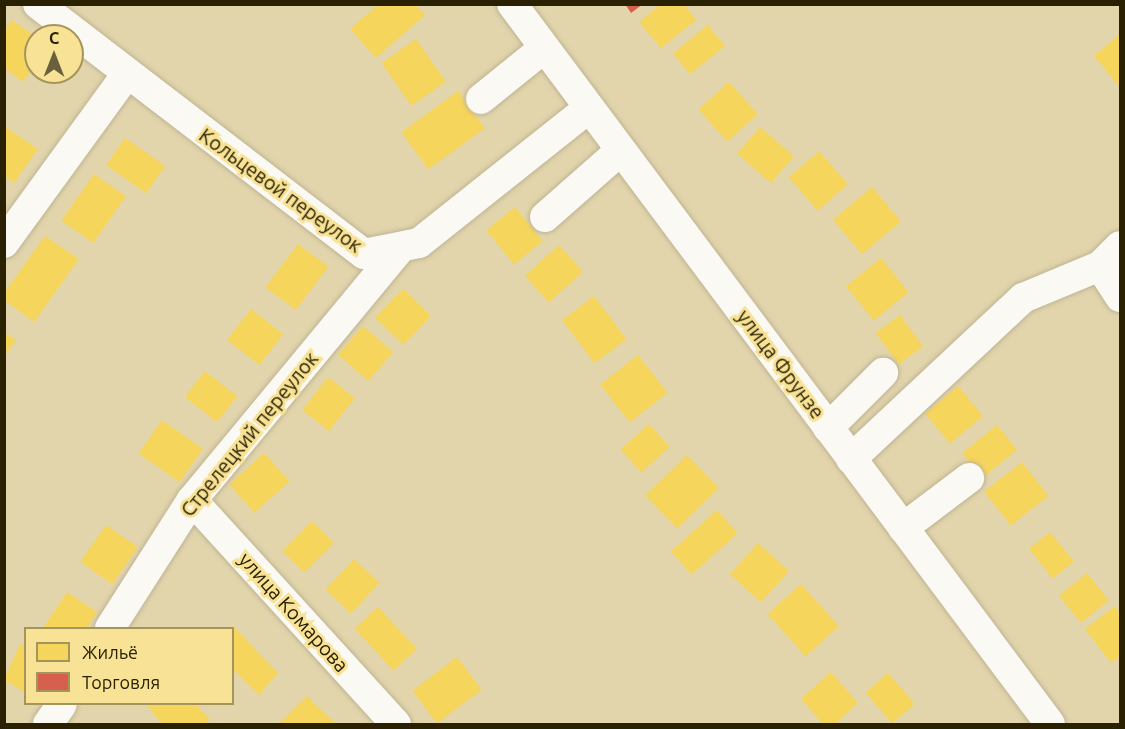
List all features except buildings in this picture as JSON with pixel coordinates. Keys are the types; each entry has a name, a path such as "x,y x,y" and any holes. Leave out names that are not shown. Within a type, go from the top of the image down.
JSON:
{"street":[{"name":"Кольцевой переулок","path":"38,4 126,75 352,246 372,255 418,243 589,108"},
{"name":"улица Фрунзе","path":"512,4 1050,724"},
{"path":"481,99 544,48"},
{"path":"4,243 126,75"},
{"path":"545,217 621,150"},
{"name":"Стрелецкий переулок","path":"111,627 192,500 400,249"},
{"path":"851,459 1023,298 1110,256 1120,297"},
{"path":"828,428 883,373"},
{"path":"903,528 969,478"},
{"name":"улица Комарова","path":"192,500 396,724"},
{"path":"48,724 61,705"}]}
